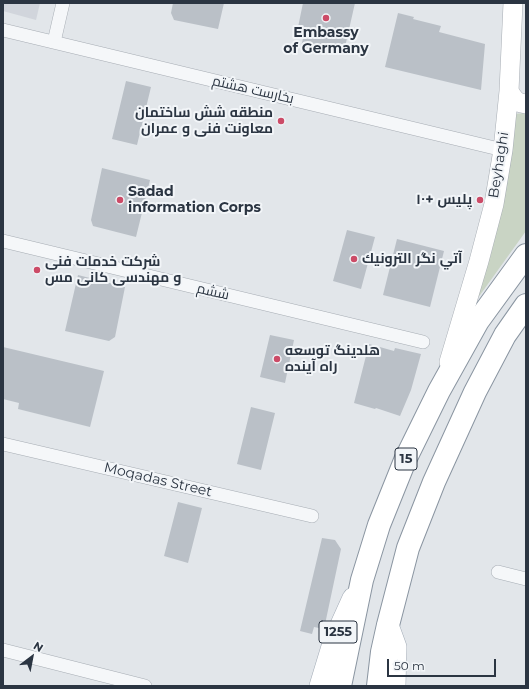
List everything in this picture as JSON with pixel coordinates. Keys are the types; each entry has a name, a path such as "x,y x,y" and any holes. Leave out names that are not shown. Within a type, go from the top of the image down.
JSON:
{"highway":[{"name":"15","path":"340,686 362,580 377,531 403,466 439,391 478,321 526,255"},
{"name":"15","path":"378,686 382,652 408,548 434,482 488,365 505,334 526,305"}],"main road":[{"name":"Beyhaghi","path":"439,391 479,261 494,204 503,150 509,91 512,3"},
{"path":"509,91 516,101 526,104"},
{"name":"1255","path":"320,686 334,640 362,580"},
{"path":"388,625 396,647 395,686"}],"street":[{"path":"54,42 63,3"},
{"name":"بخارست هشتم","path":"3,30 503,150"},
{"name":"ششم","path":"3,241 423,342"},
{"name":"Moqadas Street","path":"3,444 312,516"},
{"path":"498,572 526,579"},
{"path":"3,650 145,686"}],"shaded area":[{"path":"3,3 40,3 36,20 3,11"}],"green space":[{"path":"526,113 526,231 470,309 490,257 504,200 512,114"}],"building":[{"path":"173,3 224,3 218,29 174,20 171,13"},
{"name":"Embassy of Germany","path":"303,3 355,3 345,47 335,45 333,54 301,47 304,34 297,32"},
{"path":"398,13 414,17 413,19 441,26 439,32 485,44 481,90 385,67"},
{"path":"126,81 151,87 137,145 112,139"},
{"name":"Sadad information Corps","path":"102,168 150,180 136,237 93,226 91,220"},
{"name":"آتي نگر الترونيك","path":"347,230 375,237 361,289 333,281"},
{"path":"397,239 444,251 430,307 383,295"},
{"path":"78,275 125,287 115,337 109,341 65,331"},
{"name":"هلدینگ توسعه راه آینده","path":"270,335 294,340 285,383 260,377"},
{"path":"369,344 394,351 395,348 421,354 411,390 400,416 354,403"},
{"path":"3,347 104,371 90,427 18,409 19,403 3,399"},
{"path":"251,407 275,413 261,470 237,464"},
{"path":"178,502 202,508 188,563 164,556"},
{"path":"322,538 335,540 341,549 324,629 314,627 312,634 300,631"}],"place":[{"name":"Embassy of Germany","path":"326,18"},
{"name":"منطقه شش ساختمان معاونت فنی و عمران","path":"281,121"},
{"name":"Sadad information Corps","path":"120,200"},
{"name":"پلیس +۱٠","path":"480,200"},
{"name":"آتي نگر الترونيك","path":"354,259"},
{"name":"شرکت خدمات فنی و مهندسی کانی مس","path":"37,270"},
{"name":"هلدینگ توسعه راه آینده","path":"277,359"}]}
